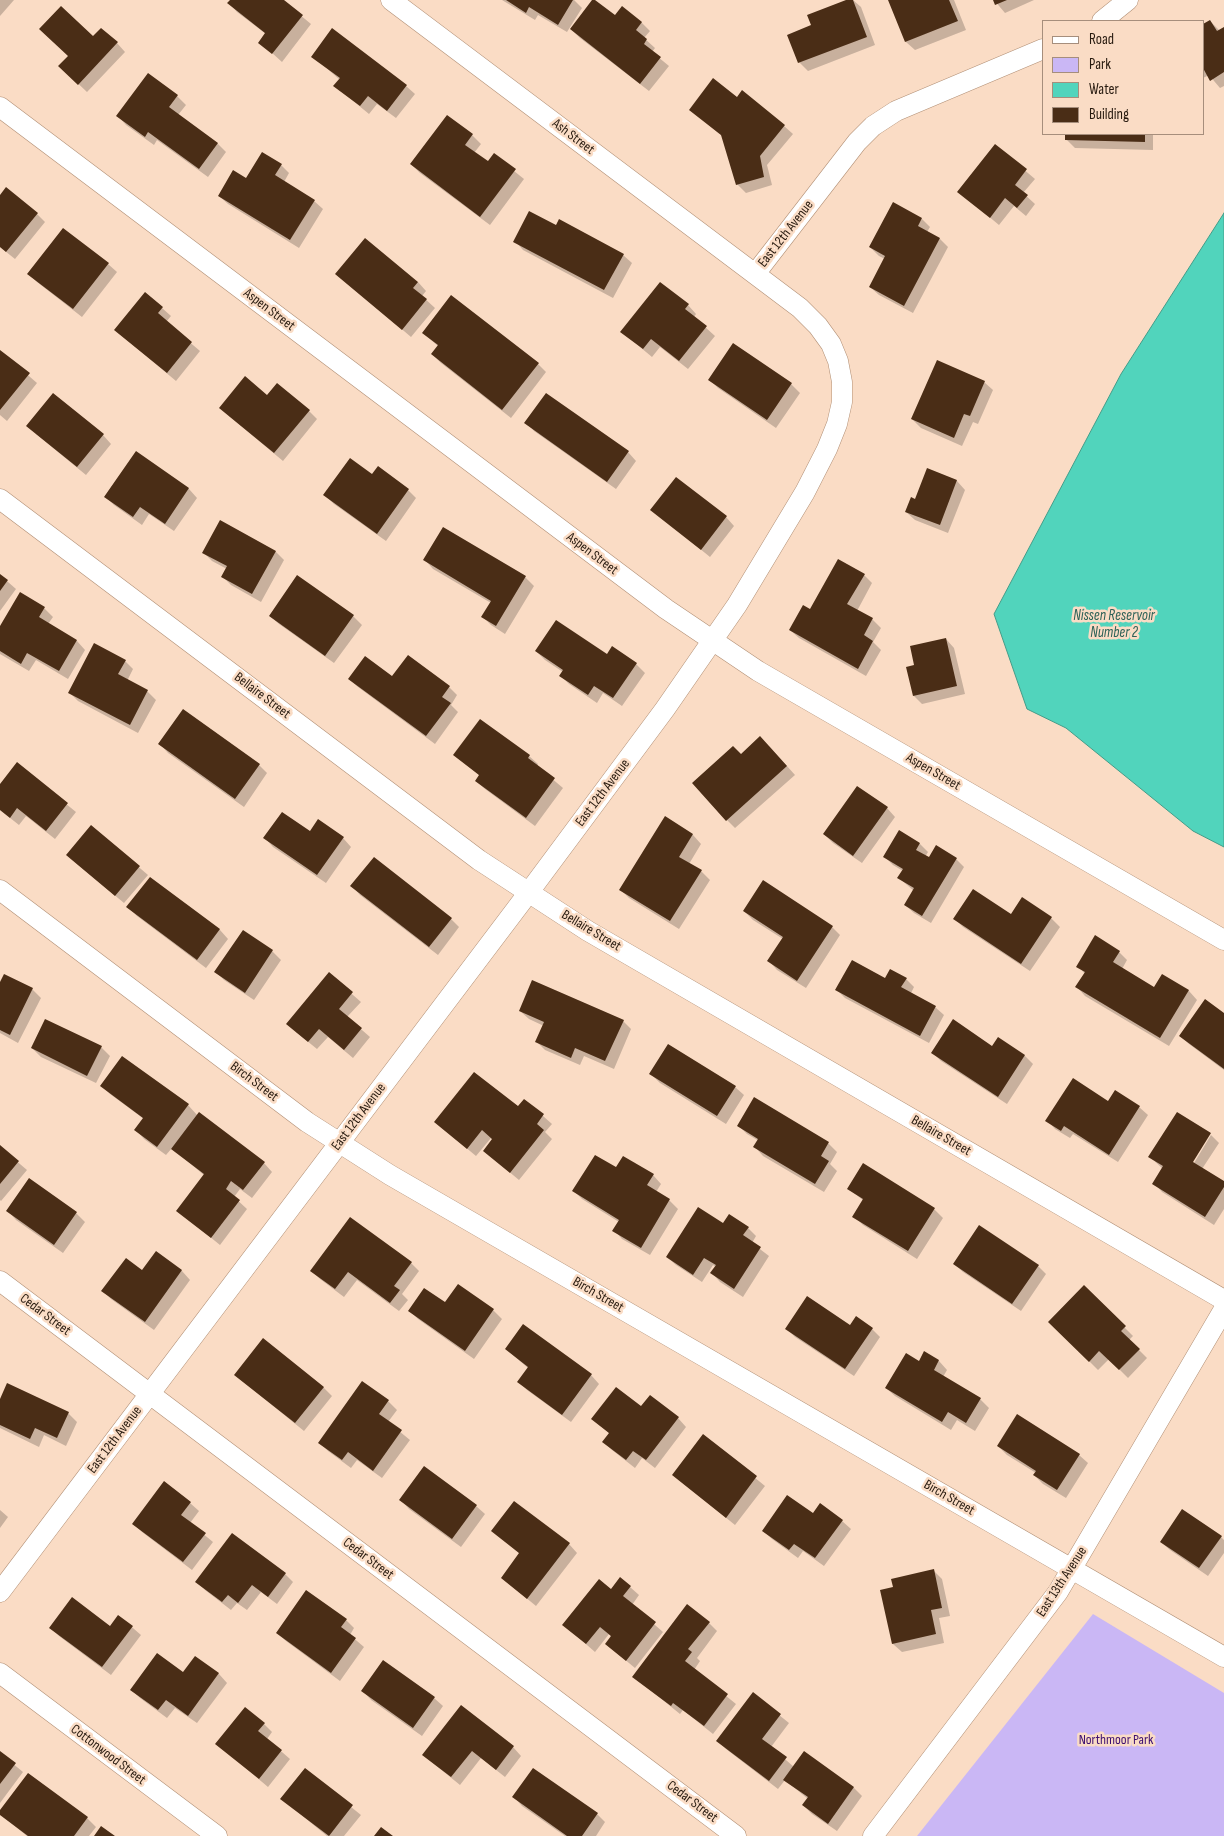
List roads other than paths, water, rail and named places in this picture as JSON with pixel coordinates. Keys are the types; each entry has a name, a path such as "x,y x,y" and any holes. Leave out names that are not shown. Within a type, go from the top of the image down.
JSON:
{"street":[{"name":"Ash Street","path":"391,0 755,274"},
{"path":"1103,20 1128,0"},
{"name":"East 12th Avenue","path":"0,1592 666,708 737,605 805,492 827,449 837,424 842,402 842,382 838,362 831,344 818,326 800,308 755,274 857,142 873,126 896,111 1042,49"},
{"name":"Aspen Street","path":"0,107 666,609 712,641 758,671 1224,940"},
{"name":"Bellaire Street","path":"0,499 479,860 597,936 1224,1300"},
{"name":"Birch Street","path":"0,890 307,1122 390,1175 1224,1658"},
{"name":"Cedar Street","path":"0,1281 736,1836"},
{"name":"East 13th Avenue","path":"873,1836 1058,1592 1224,1310"},
{"name":"Cottonwood Street","path":"0,1673 217,1836"}],"water":[{"name":"Nissen Reservoir Number 2","path":"1224,213 1224,847 1193,831 1066,728 1027,709 994,614 1121,374"}],"park label":[{"name":"Northmoor Park","path":"1116,1740"}]}
